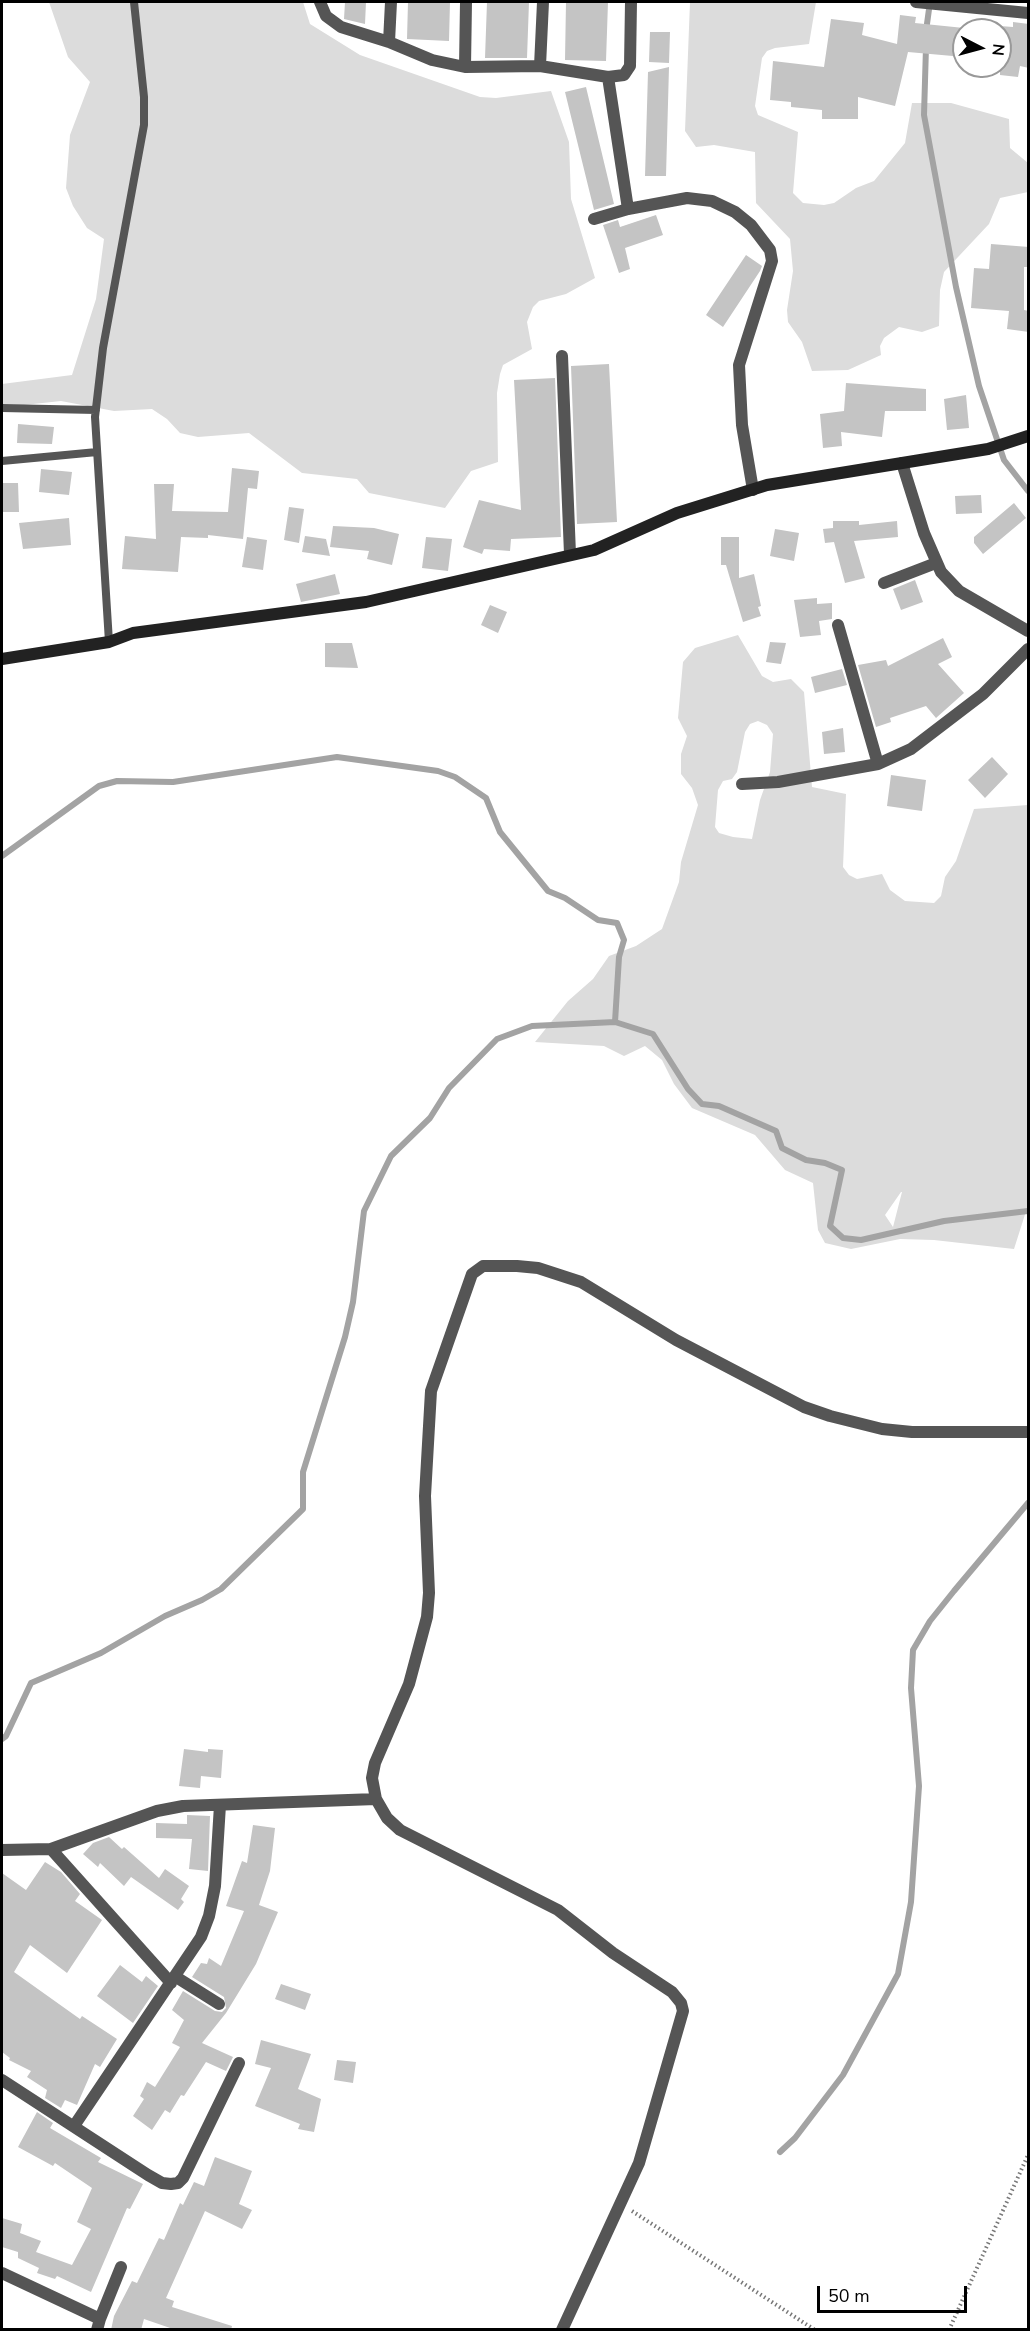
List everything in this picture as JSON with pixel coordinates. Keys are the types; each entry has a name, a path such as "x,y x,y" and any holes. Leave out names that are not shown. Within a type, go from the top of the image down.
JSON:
{"street":[{"path":"320,2 326,16 341,27 389,42 432,60 465,67 540,66 608,77 624,75 630,66 631,2"},
{"path":"389,42 391,2"},
{"path":"465,67 466,2"},
{"path":"540,66 543,2"},
{"path":"919,2 1029,13"},
{"path":"608,77 628,209"},
{"path":"594,219 628,209 687,198 712,201 735,212 751,225 770,250 772,261 739,365 742,425 753,490"},
{"path":"562,356 570,554"},
{"path":"2,659 109,642 133,633 366,602 607,546 677,513 753,490 988,448 1029,436"},
{"path":"902,463 941,572 959,591 1029,631"},
{"path":"884,583 936,562"},
{"path":"838,625 878,764"},
{"path":"742,784 778,782 878,764 911,749 983,694 1029,649"},
{"path":"562,2330 639,2163 682,2019 681,2003 672,1992 613,1953 558,1910 400,1830 387,1818 376,1799 372,1778 375,1763 409,1684 427,1617 429,1593 425,1496 431,1391 472,1274 483,1266 538,1268 581,1282 676,1340 804,1407 830,1416 882,1429 912,1432 1029,1432"},
{"path":"2,1850 51,1849 157,1811 183,1806 376,1799"},
{"path":"74,2126 201,1937 209,1916 215,1886 220,1805"},
{"path":"51,1849 174,1980 219,2004"},
{"path":"2,2080 148,2175 162,2183 178,2183 189,2167 238,2063"},
{"path":"2,2273 99,2324 122,2268"}],"lane":[{"path":"109,642 96,410 103,348 144,125 144,97 134,2"},
{"path":"2,408 96,410"},
{"path":"2,462 97,452"}],"path":[{"path":"950,2330 1029,2155"},
{"path":"620,2204 815,2330"}],"shaded area":[{"path":"49,2 303,2 310,24 360,55 480,97 496,98 551,91 569,142 571,199 595,278 566,294 539,301 533,307 527,322 532,349 503,365 500,374 497,393 498,462 471,471 445,508 369,493 357,479 302,473 249,433 198,437 180,433 167,419 152,409 114,411 61,401 2,410 2,384 72,375 96,299 104,239 87,228 73,206 66,188 70,135 90,82 68,57"},
{"path":"690,2 816,2 809,44 775,48 767,51 762,58 755,106 758,115 798,132 793,193 803,203 824,205 834,203 856,188 874,181 905,143 912,103 951,103 1009,119 1010,148 1028,163 1028,192 1000,198 989,224 944,272 940,290 939,326 922,332 899,327 884,338 880,346 881,355 848,370 812,371 802,342 788,322 787,310 793,271 790,239 756,203 755,152 714,145 696,147 685,131"},
{"path":"738,635 762,676 773,682 791,679 804,692 812,787 846,794 843,867 849,875 857,879 882,874 890,890 905,901 934,903 941,896 945,877 956,861 974,809 1028,805 1028,1205 1014,1249 934,1240 900,1239 851,1249 825,1243 818,1230 813,1183 785,1170 755,1135 692,1108 674,1084 662,1060 645,1046 624,1056 604,1046 535,1042 568,1001 593,979 609,956 636,946 662,929 679,882 681,862 698,805 692,788 681,774 681,754 687,736 678,718 683,662 695,648","holes":["758,721 767,725 773,734 770,772 760,800 752,839 733,837 719,833 715,827 718,790 723,781 732,779 737,772 745,732 750,724","902,1192 893,1227 885,1215"]}],"building":[{"path":"345,2 366,2 365,24 344,19"},
{"path":"408,2 450,2 449,41 407,39"},
{"path":"487,2 529,2 527,58 485,58"},
{"path":"566,2 608,2 606,61 565,60"},
{"path":"900,15 916,17 915,23 952,27 952,56 908,52 895,106 858,97 858,119 822,119 822,110 791,107 791,102 770,100 773,61 824,67 831,19 864,23 862,35 897,44"},
{"path":"1013,22 1029,24 1029,68 1020,66 1018,77 1012,76"},
{"path":"650,32 670,32 669,63 649,62"},
{"path":"669,67 666,176 645,176 648,72"},
{"path":"586,87 614,204 594,210 565,92"},
{"path":"656,215 663,235 625,248 630,269 619,273 603,225 618,220 620,227"},
{"path":"991,244 1029,247 1029,267 1024,267 1024,310 1029,311 1029,332 1007,329 1009,311 971,308 974,268 989,269"},
{"path":"746,255 762,266 723,327 706,315"},
{"path":"609,364 617,522 577,524 571,366"},
{"path":"555,378 561,537 511,539 510,551 484,549 482,554 463,547 479,500 521,510 514,380"},
{"path":"846,383 926,389 926,411 885,411 882,437 841,432 842,446 823,448 820,414 844,411"},
{"path":"966,395 969,428 947,430 944,399"},
{"path":"18,424 54,427 52,444 17,443"},
{"path":"232,468 259,471 257,489 248,488 243,539 208,535 208,538 181,537 178,572 122,569 125,536 156,539 154,484 174,484 172,511 228,512"},
{"path":"41,469 72,472 69,495 39,492"},
{"path":"2,483 18,483 19,512 3,512"},
{"path":"981,495 982,513 956,514 955,496"},
{"path":"1014,503 1026,518 983,554 974,543 974,537"},
{"path":"289,507 304,509 299,543 284,540"},
{"path":"69,518 71,545 23,549 19,523"},
{"path":"833,521 859,521 859,525 897,521 898,537 854,541 865,578 845,583 834,542 825,543 823,529 833,528"},
{"path":"333,526 374,528 399,534 392,565 367,559 369,551 330,547"},
{"path":"775,529 799,533 794,561 770,556"},
{"path":"305,536 326,539 330,556 302,552"},
{"path":"247,537 267,540 263,570 242,567"},
{"path":"426,537 452,539 448,571 422,568"},
{"path":"721,537 739,537 739,578 754,574 761,616 743,622 726,565 721,565"},
{"path":"335,574 340,594 301,602 296,584"},
{"path":"915,580 923,602 901,610 893,589"},
{"path":"817,598 817,604 832,603 832,619 819,621 821,635 800,637 794,600"},
{"path":"490,605 507,612 498,633 481,625"},
{"path":"943,638 952,657 938,664 964,693 936,718 926,706 890,718 891,722 876,727 858,665 886,660 888,666"},
{"path":"770,642 786,643 781,664 766,662"},
{"path":"325,643 352,643 358,668 325,667"},
{"path":"842,669 847,685 815,693 811,677"},
{"path":"843,728 845,752 824,754 822,732"},
{"path":"992,757 1008,774 985,798 968,780"},
{"path":"891,775 926,780 922,811 887,806"},
{"path":"184,1749 208,1752 208,1749 223,1750 221,1778 201,1776 200,1788 179,1786"},
{"path":"187,1815 210,1816 208,1871 189,1869 192,1839 156,1838 156,1823 187,1824"},
{"path":"253,1825 275,1828 270,1871 259,1905 278,1912 256,1964 226,2013 202,2043 233,2057 226,2071 206,2062 184,2096 181,2095 170,2113 165,2110 152,2130 133,2116 144,2099 140,2096 147,2082 155,2087 180,2047 172,2043 184,2020 172,2010 183,1991 215,2011 222,2012 226,2008 224,1997 192,1977 201,1963 207,1964 209,1958 221,1966 244,1911 226,1906 242,1861 247,1863"},
{"path":"109,1837 159,1878 165,1869 189,1886 181,1899 184,1902 178,1910 131,1877 124,1886 100,1863 98,1867 83,1854 93,1843"},
{"path":"45,1862 61,1872 80,1894 75,1901 102,1920 67,1973 30,1945 14,1972 80,2019 82,2016 117,2039 100,2067 95,2064 77,2105 65,2100 61,2108 45,2098 47,2090 27,2077 31,2071 9,2060 10,2058 2,2052 2,1873 26,1890"},
{"path":"120,1965 142,1982 146,1976 158,1986 133,2023 97,1996"},
{"path":"281,1984 311,1994 305,2010 275,1999"},
{"path":"261,2040 311,2054 298,2089 321,2099 314,2132 298,2129 300,2124 255,2106 271,2068 255,2064"},
{"path":"337,2060 356,2062 353,2083 334,2080"},
{"path":"37,2112 53,2123 50,2128 101,2158 98,2162 143,2184 130,2209 127,2208 91,2292 57,2276 55,2279 37,2273 39,2268 18,2258 18,2252 2,2247 2,2218 22,2224 20,2233 41,2241 36,2252 72,2265 91,2229 77,2222 92,2188 55,2163 53,2166 18,2147"},
{"path":"215,2157 252,2171 239,2204 252,2210 242,2229 205,2211 166,2298 174,2301 172,2307 232,2326 231,2330 176,2330 144,2319 141,2330 111,2330 114,2316 132,2281 137,2283 159,2238 164,2240 180,2203 183,2205 194,2182 204,2186"}],"waterway":[{"path":"926,31 930,2"},
{"path":"926,47 924,115 956,287 979,386 1004,460 1028,491"},
{"path":"2,856 99,786 117,781 173,782 337,757 438,771 455,777 486,798 500,832 548,891 565,898 598,920 617,923 624,940 619,957 615,1022"},
{"path":"2,1739 6,1736 31,1683 101,1653 165,1616 221,1589 303,1509 303,1472 345,1337 353,1302 364,1211 391,1156 430,1118 449,1088 497,1039 532,1026 615,1022 653,1034 688,1089 702,1104 719,1106 776,1131 782,1148 806,1160 825,1163 842,1170 830,1226 843,1238 861,1240 944,1221 1028,1211"},
{"path":"780,2152 795,2138 843,2075 898,1974 911,1902 919,1786 911,1688 913,1650 930,1621 1028,1503"}]}
